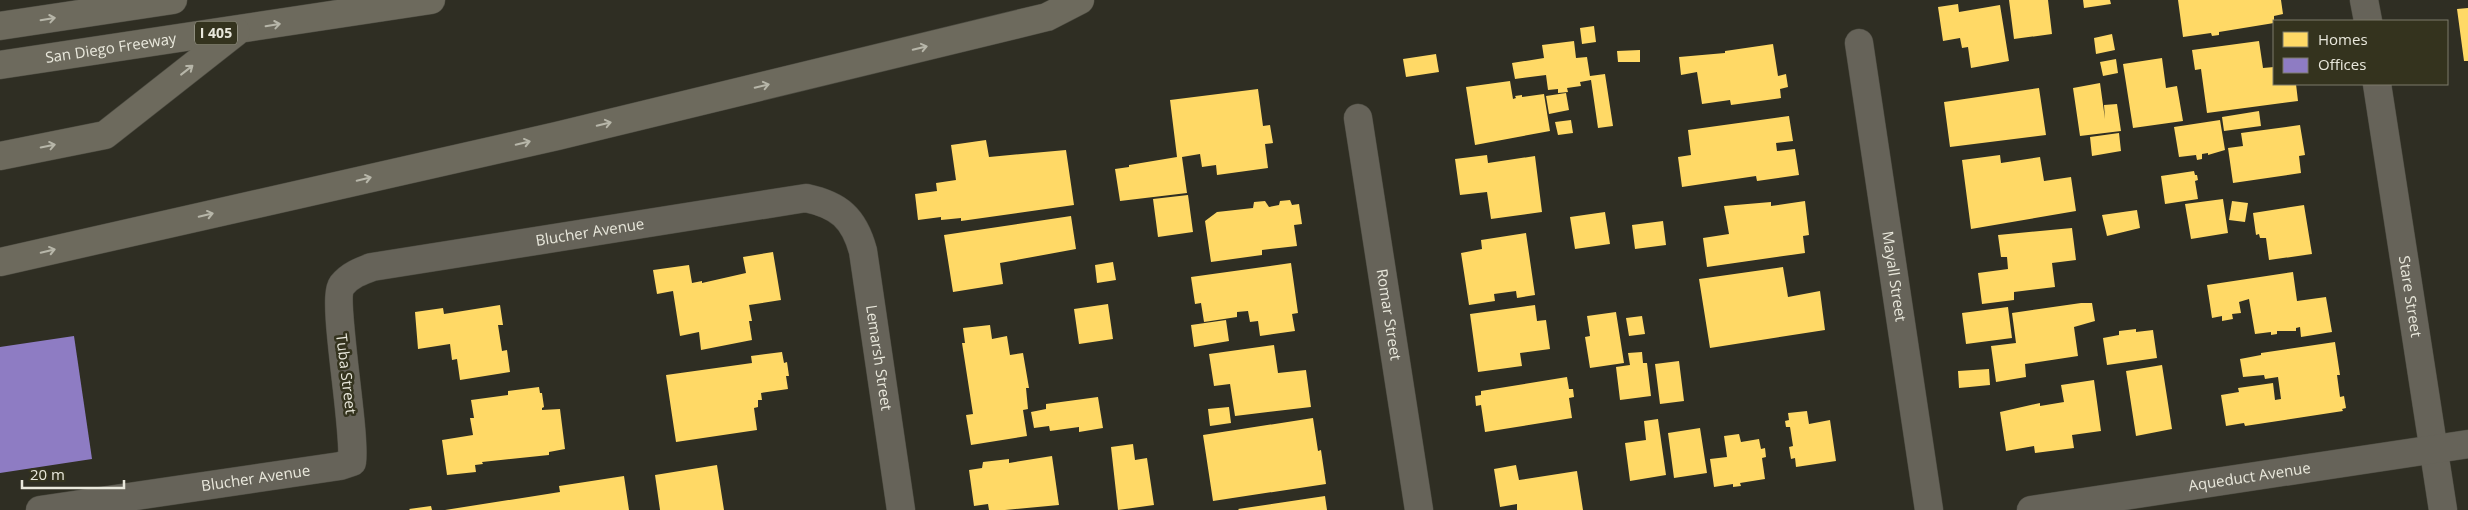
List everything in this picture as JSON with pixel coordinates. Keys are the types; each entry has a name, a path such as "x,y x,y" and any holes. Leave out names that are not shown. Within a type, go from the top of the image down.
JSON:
{"highway":[{"path":"0,26 173,0"},
{"name":"San Diego Freeway","path":"0,65 431,0"},
{"path":"0,262 547,138 1047,17 1080,0"},
{"path":"0,156 105,135 238,30"}],"street":[{"path":"2364,0 2368,20"},
{"name":"Mayall Street","path":"1859,43 1930,510"},
{"name":"Stare Street","path":"2377,85 2442,510"},
{"name":"Romar Street","path":"1358,118 1419,510"},
{"name":"Blucher Avenue","path":"341,286 355,273 372,267 806,198 825,202 841,211"},
{"name":"Lemarsh Street","path":"841,211 858,230 863,251 901,510"},
{"name":"Tuba Street","path":"341,286 338,306 352,422 354,445 352,462"},
{"name":"Aqueduct Avenue","path":"2032,510 2468,444"},
{"name":"Blucher Avenue","path":"40,510 340,466 352,462"}],"building: Homes":[{"path":"2009,0 2048,0 2052,34 2014,39"},
{"path":"2083,0 2110,0 2111,4 2084,8"},
{"path":"2178,0 2281,0 2283,14 2274,16 2273,23 2219,32 2219,35 2212,36 2211,33 2183,37"},
{"path":"1958,4 1959,12 2000,5 2009,61 1971,68 1968,47 1962,48 1960,38 1943,41 1938,7"},
{"path":"2468,8 2468,61 2464,61 2457,9"},
{"path":"1594,26 1596,42 1582,44 1580,28"},
{"path":"2112,34 2115,50 2096,54 2094,38"},
{"path":"1574,41 1576,58 1587,57 1590,76 1605,74 1613,126 1598,128 1591,80 1580,82 1581,86 1567,88 1568,92 1558,93 1558,89 1548,90 1546,75 1515,79 1512,63 1544,58 1542,45"},
{"path":"2259,41 2263,68 2273,67 2273,85 2296,85 2298,101 2207,113 2201,69 2195,70 2192,50"},
{"path":"1773,44 1778,76 1786,74 1788,87 1780,89 1781,98 1731,105 1730,100 1702,104 1697,72 1681,75 1679,57 1725,53 1725,51"},
{"path":"1640,50 1640,62 1618,62 1617,51"},
{"path":"1436,54 1439,72 1406,77 1403,59"},
{"path":"2162,58 2166,88 2177,86 2183,121 2133,128 2123,64"},
{"path":"2116,59 2118,73 2103,76 2100,62"},
{"path":"1510,81 1513,99 1516,98 1515,96 1544,94 1550,131 1475,145 1466,87"},
{"path":"2100,83 2105,119 2104,105 2117,104 2121,131 2080,136 2073,88"},
{"path":"2039,88 2046,135 1950,147 1944,102"},
{"path":"1258,89 1263,126 1270,125 1273,143 1265,144 1268,168 1217,175 1216,165 1202,167 1200,154 1182,157 1187,193 1120,201 1115,169 1177,157 1170,100"},
{"path":"1566,93 1569,110 1549,114 1546,96"},
{"path":"2259,111 2261,126 2224,131 2222,117"},
{"path":"1789,116 1793,141 1776,143 1777,151 1795,149 1799,175 1757,181 1756,176 1682,187 1678,157 1691,155 1688,130"},
{"path":"1571,120 1573,133 1558,135 1555,122"},
{"path":"2220,120 2225,150 2208,155 2208,153 2202,154 2202,159 2197,160 2196,155 2179,157 2174,127"},
{"path":"2300,125 2305,155 2299,156 2301,173 2233,183 2228,148 2243,146 2241,133"},
{"path":"2119,133 2121,151 2092,156 2090,137"},
{"path":"986,140 989,157 1066,150 1074,205 961,221 961,218 941,220 941,217 918,220 915,194 937,191 936,183 956,180 951,145"},
{"path":"1487,155 1488,163 1535,156 1542,212 1491,219 1487,192 1460,195 1455,159"},
{"path":"2000,155 2001,163 2040,157 2044,181 2071,177 2076,211 1971,229 1962,160"},
{"path":"2194,171 2198,180 2195,181 2198,199 2165,204 2161,176"},
{"path":"1188,195 1193,232 1158,237 1153,199"},
{"path":"2223,199 2228,233 2191,239 2185,204"},
{"path":"1290,200 1292,205 1299,204 1302,224 1294,225 1297,246 1262,250 1262,255 1211,262 1205,221 1217,212 1253,208 1254,202 1265,201 1269,207 1279,205 1280,201"},
{"path":"1805,201 1809,235 1803,236 1805,253 1707,267 1703,238 1729,234 1724,206 1771,202 1771,206"},
{"path":"2232,201 2248,203 2245,222 2229,220"},
{"path":"2304,205 2312,254 2269,260 2266,238 2260,238 2259,234 2256,235 2253,213"},
{"path":"2137,210 2140,228 2107,236 2102,215"},
{"path":"1605,212 1610,244 1575,249 1570,217"},
{"path":"1071,216 1076,249 1000,263 1003,284 953,292 944,235"},
{"path":"1663,221 1666,245 1635,249 1632,225"},
{"path":"2072,228 2076,260 2052,263 2055,287 2014,292 2014,300 1982,304 1978,273 2008,269 2007,257 2001,257 1998,235"},
{"path":"1526,233 1535,295 1517,298 1516,291 1494,294 1495,301 1469,305 1461,253 1482,249 1481,240"},
{"path":"773,252 781,300 749,305 752,321 749,321 752,340 701,350 699,332 680,336 673,291 657,294 653,270 689,265 692,283 702,281 702,283 746,273 743,257"},
{"path":"1113,262 1116,280 1097,283 1095,265"},
{"path":"1291,263 1298,313 1292,314 1295,331 1260,336 1258,321 1250,322 1248,311 1237,312 1237,317 1204,322 1201,303 1195,304 1191,277"},
{"path":"1783,267 1788,297 1820,291 1825,330 1710,348 1699,279"},
{"path":"2293,272 2297,301 2326,297 2332,332 2301,337 2300,327 2296,328 2296,331 2277,331 2277,334 2271,335 2271,332 2255,334 2249,299 2239,302 2241,313 2232,314 2233,319 2222,321 2222,316 2212,318 2207,285"},
{"path":"2092,303 2095,321 2074,327 2078,356 2025,364 2026,377 1996,382 1991,346 2016,343 2012,313"},
{"path":"1108,304 1113,339 1079,344 1074,309"},
{"path":"500,305 503,325 498,325 502,351 507,350 510,372 460,380 457,359 452,360 450,344 418,349 415,312 443,308 444,314"},
{"path":"1535,305 1537,321 1546,320 1550,349 1520,353 1522,366 1478,372 1470,314"},
{"path":"2008,307 2012,338 1966,344 1962,313"},
{"path":"1616,312 1624,363 1590,368 1585,337 1590,336 1587,316"},
{"path":"1642,316 1645,334 1629,336 1626,318"},
{"path":"1226,320 1229,341 1194,347 1191,325"},
{"path":"990,325 992,339 1007,336 1010,355 1023,353 1029,388 1026,388 1028,409 1023,410 1027,436 971,445 966,415 973,414 962,343 965,343 963,328"},
{"path":"2136,329 2136,332 2153,330 2157,358 2107,365 2103,338 2119,335 2119,331"},
{"path":"2335,342 2340,375 2337,375 2340,397 2344,396 2346,408 2342,409 2343,411 2245,426 2244,423 2226,426 2221,395 2239,392 2238,388 2273,383 2275,400 2281,399 2278,377 2265,379 2264,375 2243,377 2240,359 2261,355 2261,353"},
{"path":"1274,345 1278,373 1306,370 1311,407 1235,416 1230,384 1214,386 1209,354"},
{"path":"782,352 784,363 787,362 789,376 786,376 788,389 761,393 762,400 758,400 758,407 754,408 757,430 676,442 666,375 752,363 751,356"},
{"path":"1642,352 1643,363 1647,363 1651,396 1620,400 1616,367 1630,365 1628,353"},
{"path":"1679,361 1684,401 1660,404 1655,364"},
{"path":"2162,365 2172,429 2136,436 2126,371"},
{"path":"1989,369 1990,385 1959,388 1958,371"},
{"path":"1567,377 1569,389 1573,389 1574,397 1569,398 1572,418 1485,432 1481,405 1476,406 1475,396 1481,395 1481,391"},
{"path":"2094,380 2101,431 2072,435 2074,448 2035,453 2034,446 2006,451 2000,412 2040,403 2040,406 2064,402 2061,385"},
{"path":"539,387 544,407 542,410 560,409 565,449 549,452 549,455 482,462 483,464 475,465 476,472 447,475 442,440 473,435 470,418 474,418 471,400 508,395 508,391"},
{"path":"1098,397 1103,428 1079,432 1079,427 1050,431 1049,426 1034,428 1031,412 1046,409 1046,404"},
{"path":"1229,407 1231,423 1210,426 1208,409"},
{"path":"1807,411 1809,424 1830,420 1836,461 1796,467 1795,458 1791,459 1789,447 1793,446 1790,427 1786,427 1785,421 1789,420 1788,413"},
{"path":"1313,418 1318,451 1321,450 1326,484 1213,501 1203,435"},
{"path":"1658,419 1666,475 1630,481 1625,443 1646,440 1644,421"},
{"path":"1700,428 1707,473 1674,478 1668,433"},
{"path":"1739,434 1741,442 1759,439 1761,449 1765,448 1766,457 1762,458 1765,479 1740,483 1741,486 1733,487 1733,484 1714,487 1710,459 1727,457 1724,436"},
{"path":"1133,444 1135,460 1147,458 1154,505 1118,510 1111,447"},
{"path":"1052,456 1059,505 1005,510 989,510 988,504 974,506 969,470 982,468 983,462 1009,459 1009,463"},
{"path":"717,465 724,510 660,510 655,475"},
{"path":"1516,465 1519,480 1577,471 1583,510 1517,510 1517,504 1500,507 1494,469"},
{"path":"624,476 629,510 445,510 560,492 559,486"},
{"path":"1325,496 1327,510 1238,509"},
{"path":"431,506 432,510 409,509"}],"building: Offices":[{"path":"74,336 92,459 0,473 0,347"}]}
